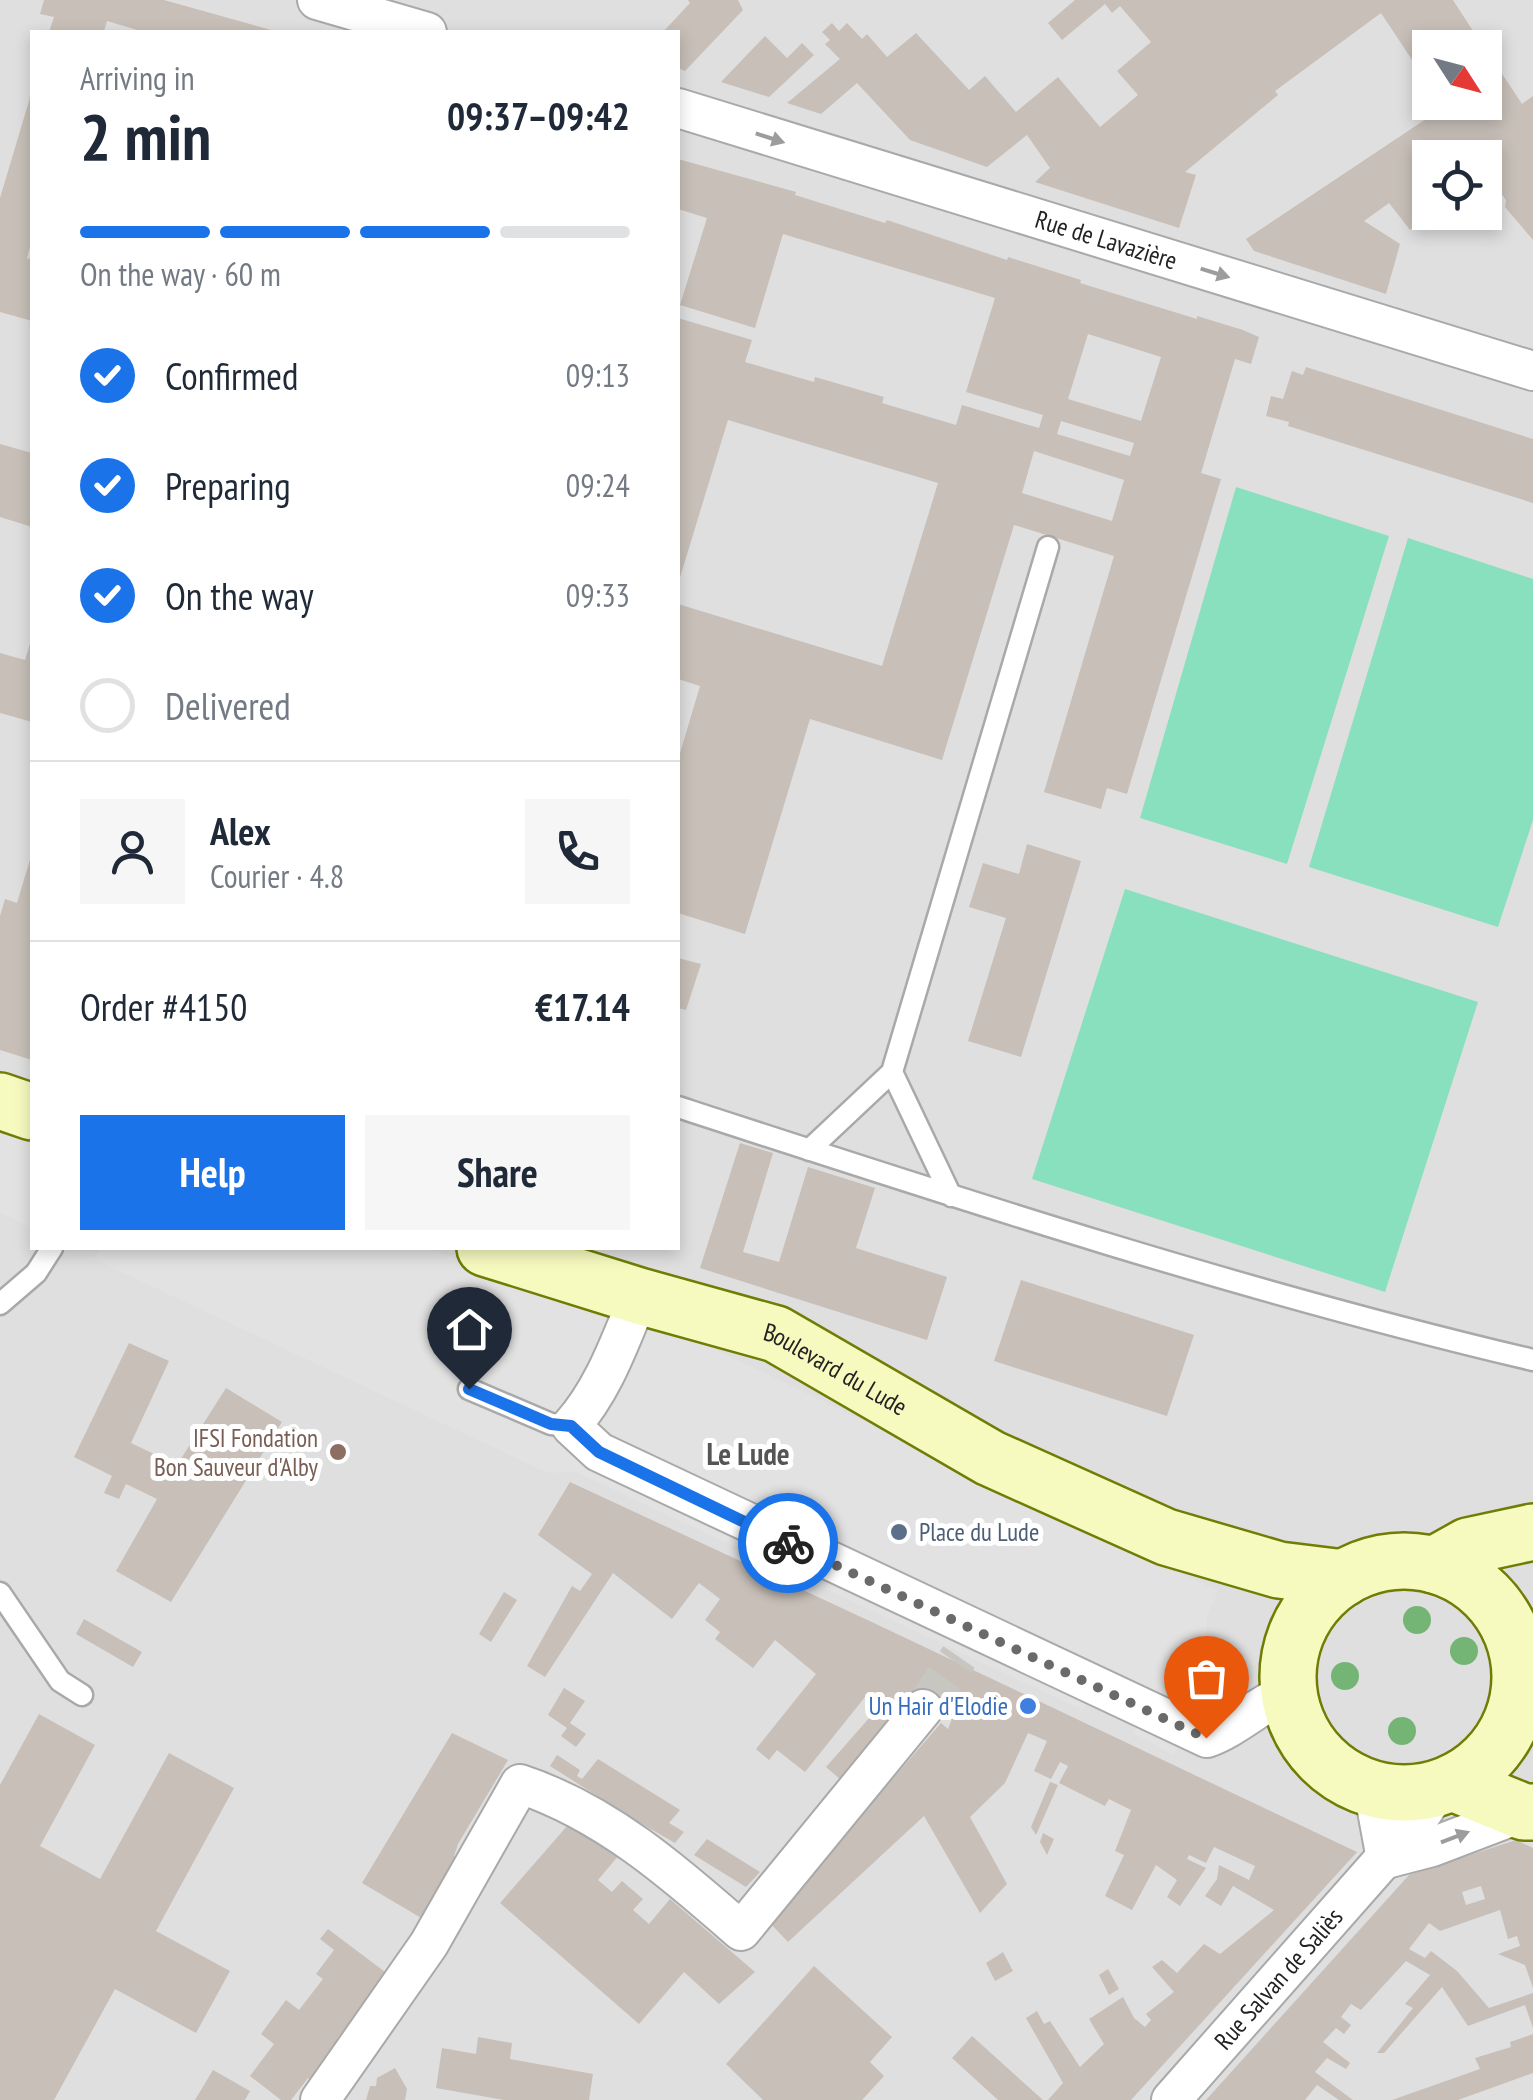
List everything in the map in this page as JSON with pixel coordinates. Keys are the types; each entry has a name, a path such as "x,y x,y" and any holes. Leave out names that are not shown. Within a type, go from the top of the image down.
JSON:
{"main road":[{"path":"0,1101 30,1111"},
{"name":"Boulevard du Lude","path":"491,1250 776,1334 990,1458 1166,1537"},
{"path":"1434,1565 1468,1546 1533,1532"},
{"path":"1166,1537 1278,1570 1344,1578"},
{"path":"1166,1537 1256,1600 1292,1666"},
{"path":"1503,1616 1512,1591 1533,1560"},
{"path":"1403,1561 1434,1565 1461,1576 1484,1593 1513,1636 1526,1678 1510,1725 1519,1775 1482,1763 1447,1785 1418,1792 1374,1789 1348,1779 1308,1743 1296,1718 1292,1666 1306,1615 1323,1594 1344,1578 1372,1565 1403,1561"}],"street":[{"path":"317,0 421,30"},
{"name":"Rue de Lavazière","path":"680,109 1533,371"},
{"path":"639,1296 588,1408 571,1426 599,1452 968,1644 1206,1738 1230,1730 1268,1700 1292,1666"},
{"path":"320,2100 430,1944 520,1784 557,1796 667,1866 741,1931 923,1709"},
{"path":"1374,1789 1386,1858 1432,1846 1519,1775"},
{"name":"Rue Salvan de Saliès","path":"1171,2100 1447,1785"}],"lane":[{"path":"809,1150 892,1072 1048,547"},
{"path":"892,1072 951,1196"},
{"path":"680,1108 951,1196 1386,1326 1533,1360"},
{"path":"0,1304 36,1273 51,1250"},
{"path":"469,1389 551,1424 571,1426"},
{"path":"0,1593 60,1681 82,1695"}],"shaded area":[{"path":"0,0 1533,0 1533,2100 0,2100"},
{"path":"0,1128 30,1144 30,1227 0,1212"},
{"name":"Place du Lude","path":"100,1250 430,1250 660,1323 1218,1591 1207,1616 1205,1653 1195,1677 1201,1696 1174,1755 1133,1733 1138,1722 1088,1699 1083,1710 576,1472 548,1473 94,1259"}],"green space":[{"path":"1236,487 1389,536 1287,864 1140,818"},
{"path":"1408,538 1533,579 1533,820 1498,927 1309,867"},
{"path":"1125,889 1478,1002 1385,1292 1032,1179"}],"building":[{"path":"44,0 164,0 271,30 137,30 107,21 104,30 50,30 54,17 40,14"},
{"path":"688,0 738,0 743,10 685,71 680,69 680,30 665,30 690,3"},
{"path":"1075,0 1453,0 1472,30 1412,30 1412,60 1381,13 1275,91 1278,95 1185,172 1196,175 1179,228 1035,182 1050,168 1027,135 987,167 910,140 857,83 821,114 787,103 840,59 825,44 830,40 822,32 832,23 839,31 847,23 862,39 867,34 887,57 916,33 969,90 985,76 1016,112 1058,77 1100,127 1138,95 1117,71 1151,42 1120,6 1112,13 1105,4 1062,40 1048,23"},
{"path":"765,36 787,58 802,43 814,55 769,97 721,82"},
{"path":"1502,74 1522,104 1533,96 1533,240 1505,207 1502,140 1412,140 1412,229 1389,203 1364,221 1400,244 1386,294 1254,251 1246,239 1424,120 1502,120"},
{"path":"30,98 30,320 0,312 0,198"},
{"path":"680,160 1259,337 1251,364 1235,359 1201,473 1221,479 1127,794 1107,788 1101,809 1044,792 1114,556 1014,525 942,760 810,719 745,934 680,914 680,753 700,686 680,680 680,605 882,666 938,483 728,420 680,577 680,319 752,340 745,362 884,397 882,403 956,425 962,405 1039,428 1043,415 966,392 995,298 783,234 755,328 680,305 707,218 680,210","holes":["1088,334 1161,357 1141,421 1068,399","1061,421 1134,443 1130,456 1057,434","1034,451 1124,480 1112,521 1022,493"]},
{"path":"1306,367 1533,439 1533,503 1266,416 1271,396 1283,399 1292,371 1303,375"},
{"path":"0,444 30,452 30,526 0,517"},
{"path":"30,644 30,721 0,713 0,653 25,660"},
{"path":"1027,844 1081,861 1021,1057 968,1041 1006,918 969,907 983,863 1019,874"},
{"path":"30,860 30,1059 0,1050 0,916 5,899 17,903"},
{"path":"680,959 701,964 686,1010 680,1008"},
{"path":"740,1143 773,1153 743,1252 779,1262 808,1167 875,1188 856,1248 947,1277 927,1340 700,1268"},
{"path":"1021,1280 1194,1335 1167,1416 994,1361"},
{"path":"129,1343 169,1361 131,1443 177,1465 226,1388 282,1422 171,1602 116,1571 157,1499 126,1484 119,1499 104,1493 112,1476 74,1457"},
{"path":"570,1482 1357,1852 1131,2100 1048,2100 1063,2083 1026,2018 1037,2011 1044,2024 1050,2021 1080,2067 1104,2044 1089,2019 1123,1997 1134,2018 1145,2027 1151,2020 1146,2014 1174,1992 1152,1967 1162,1960 1177,1973 1204,1944 1220,1954 1274,1910 1233,1886 1221,1906 1205,1896 1217,1879 1219,1865 1249,1880 1255,1866 1214,1847 1206,1863 1189,1855 1187,1859 1206,1868 1180,1906 1167,1897 1177,1880 1156,1865 1132,1910 1105,1896 1124,1855 1115,1851 1131,1810 1109,1799 1105,1806 1059,1783 1068,1766 1060,1762 1051,1779 1034,1771 1047,1741 1028,1733 1005,1783 970,1817 1007,1884 980,1913 924,1816 788,1942 769,1922 941,1723 948,1729 956,1708 920,1691 841,1780 826,1767 878,1708 865,1697 805,1772 777,1750 769,1760 756,1749 816,1674 775,1640 753,1668 715,1639 720,1632 705,1620 720,1599 699,1583 672,1619 613,1573 545,1677 527,1666 572,1586 580,1591 592,1574 538,1535"},
{"path":"504,1592 517,1600 491,1642 479,1634"},
{"path":"84,1619 142,1652 133,1667 76,1634"},
{"path":"564,1688 585,1701 570,1723 586,1734 576,1747 561,1736 567,1728 548,1715"},
{"path":"39,1714 95,1745 40,1846 100,1879 169,1753 234,1788 156,1931 230,1971 196,2033 115,1989 54,2100 0,2100 0,1785"},
{"path":"452,1733 508,1760 458,1844 454,1856 459,1858 423,1919 362,1883"},
{"path":"557,1755 580,1770 577,1776 582,1779 598,1759 680,1810 669,1823 684,1832 675,1843 635,1820 550,1766"},
{"path":"1050,1782 1058,1785 1036,1835 1031,1827"},
{"path":"575,1817 619,1855 598,1880 612,1892 622,1881 643,1899 633,1910 649,1924 670,1899 755,1972 719,2004 684,1972 639,2024 500,1903"},
{"path":"1043,1833 1054,1839 1047,1855 1040,1842"},
{"path":"707,1839 760,1872 746,1887 694,1855"},
{"path":"1516,1840 1533,1848 1533,1988 1525,1965 1498,1954 1520,1946 1517,1936 1508,1939 1500,1910 1440,1931 1429,1923 1409,1949 1425,1958 1431,1951 1457,1971 1489,2008 1533,1993 1533,2028 1525,2005 1468,2026 1442,1987 1384,2053 1377,2053 1413,2008 1405,2004 1430,1975 1406,1961 1361,2010 1351,2004 1341,2017 1351,2025 1344,2034 1336,2028 1323,2042 1350,2063 1346,2069 1327,2058 1315,2072 1353,2100 1339,2100 1317,2085 1305,2100 1206,2100 1409,1875","holes":["1481,1886 1485,1899 1466,1905 1462,1892"]},
{"path":"328,1929 393,1978 367,2014 360,2009 337,2039 344,2044 315,2084 308,2078 291,2100 281,2100 250,2076 274,2044 261,2034 286,2000 299,2010 323,1979 316,1974 334,1950 320,1939"},
{"path":"1003,1952 1013,1971 995,1981 986,1963"},
{"path":"814,1966 892,2037 870,2062 884,2076 862,2100 763,2100 726,2064"},
{"path":"1108,1969 1119,1989 1109,1995 1099,1975"},
{"path":"1533,2034 1533,2073 1458,2100 1392,2100 1480,2069 1475,2058 1511,2047 1510,2042"},
{"path":"972,2036 1043,2100 998,2100 952,2058"},
{"path":"478,2037 512,2043 510,2059 593,2074 589,2100 504,2100 436,2088 442,2048 476,2054"},
{"path":"395,2068 407,2089 405,2100 366,2100 377,2078"},
{"path":"213,2070 250,2091 245,2100 195,2100"}],"tunnel":[{"path":"923,1709 959,1657"}],"way so far":[{"path":"788,1543 1206,1738"}],"place":[{"name":"IFSI Fondation Bon Sauveur d'Alby","path":"338,1452"},
{"name":"Place du Lude","path":"899,1532"},
{"name":"Un Hair d'Elodie","path":"1028,1706"}],"district":[{"name":"Le Lude","path":"748,1455"}],"route":[{"path":"469,1389 551,1424 571,1426 599,1452 788,1543"}]}
